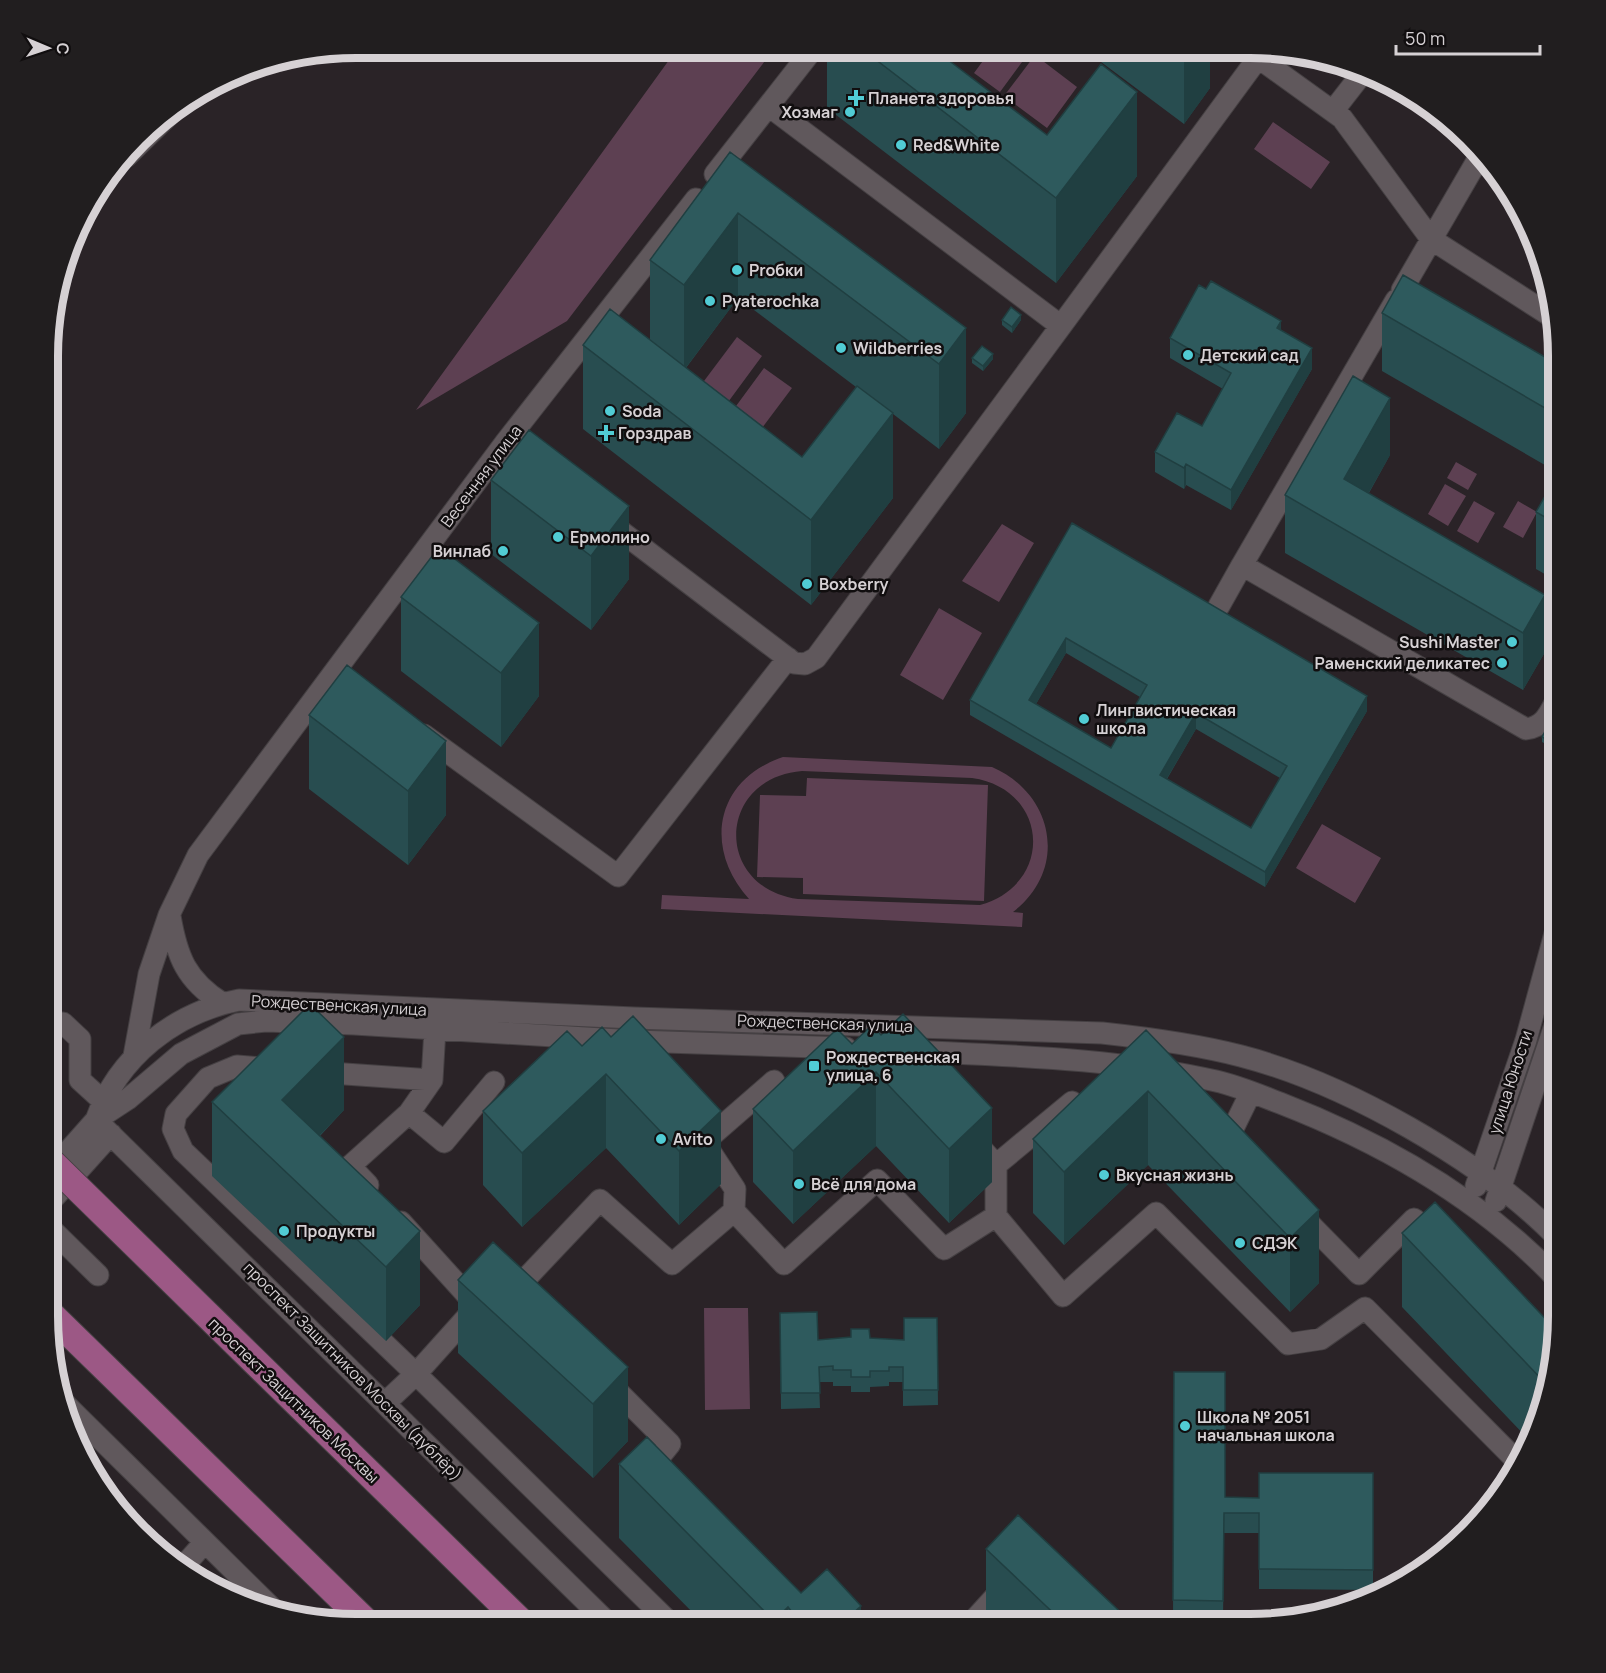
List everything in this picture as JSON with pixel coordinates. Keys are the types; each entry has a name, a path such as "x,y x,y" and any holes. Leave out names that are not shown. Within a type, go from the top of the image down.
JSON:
{"main road":[{"name":"проспект Защитников Москвы","path":"58,1173 513,1614"},
{"path":"58,1322 358,1614"}],"street":[{"name":"Весенняя улица","path":"134,1056 148,974 170,915 198,855 336,670 513,448 806,58"},
{"path":"591,509 794,663 805,664 816,658 1061,326 1250,58"},
{"path":"1259,58 1342,118 1431,239 1544,312"},
{"path":"1333,111 1357,79"},
{"path":"769,105 1061,326"},
{"path":"1219,606 1475,162"},
{"path":"1402,290 1430,306"},
{"path":"1242,565 1526,729 1537,727 1548,716"},
{"path":"410,725 618,876 788,658"},
{"path":"336,670 354,684"},
{"path":"170,915 176,948 189,975 204,992 222,1004"},
{"name":"улица Юности","path":"1470,1203 1526,1040 1548,959"},
{"name":"Рождественская улица","path":"105,1116 111,1085 134,1056 183,1018 239,1000 634,1018 1102,1033 1164,1040 1243,1056 1337,1091 1441,1147 1480,1173 1548,1229"},
{"name":"Рождественская улица","path":"105,1116 181,1054 238,1024 266,1021 634,1041 878,1049 944,1063 1095,1060 1197,1077 1251,1092 1323,1120 1371,1144 1470,1203 1531,1251 1548,1269"},
{"name":"проспект Защитников Москвы (дублёр)","path":"63,1023 80,1039 80,1080 105,1116 386,1403 599,1614"},
{"path":"435,1029 432,1080 409,1113 350,1166 477,1306"},
{"path":"634,1041 649,1062"},
{"name":"улица Юности","path":"1490,1218 1548,1059"},
{"path":"432,1080 237,1066 208,1078 176,1114 173,1129 183,1151 416,1374 661,1614"},
{"path":"704,1142 774,1081"},
{"path":"409,1113 444,1142 494,1082"},
{"path":"1244,1156 1228,1139 1251,1092"},
{"path":"996,1165 1072,1102"},
{"path":"58,1167 105,1116"},
{"path":"58,1189 105,1116"},
{"path":"959,1123 996,1165 996,1216 1063,1296 1156,1213 1288,1344 1321,1339 1365,1308"},
{"path":"692,1124 735,1189 734,1211 784,1264 877,1180 944,1249 996,1216"},
{"path":"1285,1198 1359,1274 1365,1308 1513,1457"},
{"path":"386,1403 416,1374 477,1306 515,1290 600,1200 672,1264 734,1211"},
{"path":"1359,1274 1414,1219 1448,1250"},
{"path":"58,1236 98,1275"},
{"path":"515,1290 531,1306"},
{"path":"597,1371 670,1444 650,1470 666,1488"},
{"path":"74,1413 263,1600"},
{"path":"188,1562 205,1542"},
{"path":"980,1614 1019,1570"}],"shaded area":[{"path":"670,58 767,58 567,321 416,410"},
{"path":"985,58 1025,58 1000,92 974,73"},
{"path":"1033,58 1039,58 1077,87 1047,128 1004,96"},
{"path":"1273,122 1330,162 1311,189 1254,149"},
{"path":"737,337 762,356 706,432 680,413"},
{"path":"764,368 792,388 741,456 714,436"},
{"path":"1456,462 1477,474 1468,490 1447,478"},
{"path":"1445,484 1466,496 1448,526 1428,514"},
{"path":"1474,501 1495,513 1478,543 1457,531"},
{"path":"1518,501 1537,512 1523,538 1503,527"},
{"path":"1002,524 1034,543 999,602 962,581"},
{"path":"939,608 982,633 943,700 900,675"},
{"path":"783,757 992,767 1013,779 1029,795 1041,813 1047,834 1047,854 1042,875 1031,895 1013,912 1023,913 1022,927 661,909 662,895 749,899 734,879 725,859 722,838 723,818 730,799 743,782 760,768","holes":["802,771 972,778 998,786 1016,800 1028,817 1033,838 1031,858 1021,878 1004,894 980,905 798,899 770,890 751,875 740,855 736,833 741,811 754,792 774,778"]},
{"path":"807,778 988,785 984,901 803,894 803,878 757,877 760,795 806,796"},
{"path":"1322,824 1381,858 1355,903 1296,868"},
{"path":"704,1308 748,1308 750,1409 705,1410"}],"building":[{"path":"874,58 946,58 1047,135 1101,64 1137,92 1056,198"},
{"path":"730,152 966,328 939,364 738,213 684,285 650,260"},
{"path":"1403,275 1548,359 1548,410 1382,313"},
{"path":"1211,281 1281,321 1277,328 1312,348 1231,490 1186,464 1184,468 1155,452 1177,413 1202,426 1231,373 1170,338 1199,285 1206,289"},
{"path":"1011,307 1021,315 1012,327 1002,320"},
{"path":"610,309 802,457 857,386 893,413 811,520 583,345"},
{"path":"982,346 993,354 983,366 972,358"},
{"path":"1353,376 1390,398 1344,479 1545,595 1523,633 1285,495"},
{"path":"529,430 629,506 591,556 491,480"},
{"path":"1548,491 1548,519 1536,512"},
{"path":"1072,523 1367,696 1265,872 970,700","holes":["1066,638 1147,685 1111,748 1029,700","1196,713 1287,766 1251,828 1160,775"]},
{"path":"439,547 539,623 501,673 401,597"},
{"path":"347,665 446,741 408,791 309,715"},
{"path":"1548,726 1548,740 1542,737"},
{"path":"310,1004 344,1037 282,1100 420,1231 386,1267 212,1102"},
{"path":"903,1014 992,1108 949,1149 876,1072 793,1151 753,1109 837,1029 852,1044 872,1025 881,1035"},
{"path":"633,1016 721,1111 679,1151 606,1074 522,1153 483,1111 567,1031 582,1046 602,1027 611,1037"},
{"path":"1146,1030 1319,1210 1290,1238 1148,1091 1064,1172 1033,1139"},
{"path":"1435,1202 1548,1321 1541,1379 1402,1233"},
{"path":"493,1242 628,1367 593,1404 458,1280"},
{"path":"817,1312 818,1340 851,1337 851,1329 869,1329 870,1338 904,1340 904,1318 937,1318 938,1390 903,1390 903,1367 889,1367 889,1371 870,1371 870,1377 851,1377 851,1370 833,1370 833,1366 819,1367 820,1393 781,1393 780,1313"},
{"path":"1174,1372 1225,1372 1225,1497 1259,1498 1259,1473 1373,1473 1373,1570 1259,1569 1259,1513 1224,1513 1223,1601 1173,1600"},
{"path":"647,1437 801,1593 827,1569 861,1606 852,1614 793,1614 788,1607 781,1614 767,1614 619,1464"},
{"path":"1018,1515 1122,1614 1054,1614 986,1549"}],"place":[{"name":"Планета здоровья","path":"856,98"},
{"name":"Хозмаг","path":"850,112"},
{"name":"Red&White","path":"901,145"},
{"name":"Proбки","path":"737,270"},
{"name":"Pyaterochka","path":"710,301"},
{"name":"Wildberries","path":"841,348"},
{"name":"Детский сад","path":"1188,355"},
{"name":"Soda","path":"610,411"},
{"name":"Горздрав","path":"606,433"},
{"name":"Ермолино","path":"558,537"},
{"name":"Винлаб","path":"503,551"},
{"name":"Boxberry","path":"807,584"},
{"name":"Sushi Master","path":"1512,642"},
{"name":"Раменский деликатес","path":"1502,663"},
{"name":"Лингвистическая школа","path":"1084,719"},
{"name":"Рождественская улица, 6","path":"814,1066"},
{"name":"Avito","path":"661,1139"},
{"name":"Вкусная жизнь","path":"1104,1175"},
{"name":"Всё для дома","path":"799,1184"},
{"name":"Продукты","path":"284,1231"},
{"name":"СДЭК","path":"1240,1243"},
{"name":"Школа № 2051 начальная школа","path":"1185,1426"}]}
